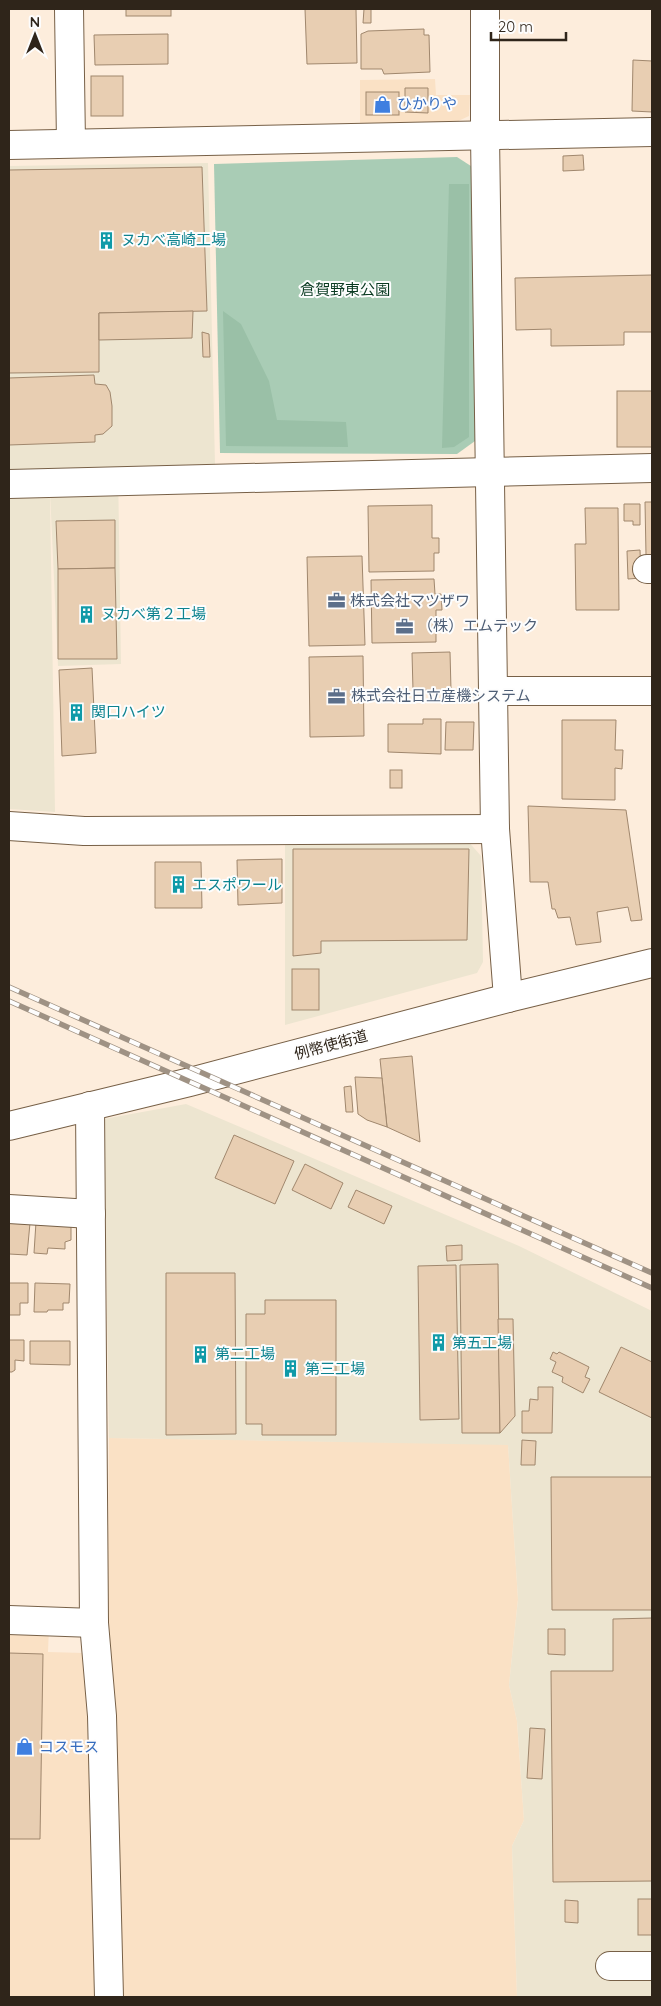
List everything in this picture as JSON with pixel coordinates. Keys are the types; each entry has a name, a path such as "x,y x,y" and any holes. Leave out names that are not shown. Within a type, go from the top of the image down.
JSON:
{"street":[{"path":"69,9 71,143"},
{"path":"485,9 485,136 495,829 508,998"},
{"path":"9,145 652,132"},
{"path":"9,484 652,468"},
{"path":"493,692 652,691"},
{"path":"9,826 84,831 495,829"},
{"name":"例幣使街道","path":"9,1126 190,1082 652,962"},
{"path":"90,1106 94,1623 102,1716 110,1997"},
{"path":"9,1209 91,1214"},
{"path":"9,1620 94,1623"},
{"path":"610,1966 652,1966"}],"shaded area":[{"path":"435,79 436,95 470,95 469,116 454,123 360,126 360,80"},
{"path":"208,163 215,464 118,467 121,664 58,666 49,470 9,470 9,166"},
{"path":"50,497 55,812 9,809 9,498"},
{"path":"285,839 466,839 481,856 483,962 477,973 285,1025"},
{"path":"186,1104 519,1246 652,1311 652,1997 517,1997 512,1846 524,1820 517,1721 509,1685 518,1599 508,1445 109,1438 104,1119"},
{"path":"109,1438 508,1444 518,1599 509,1685 517,1721 524,1820 512,1846 517,1997 121,1997 107,1644"},
{"path":"9,1626 49,1627 48,1652 84,1653 99,1997 9,1997"}],"green space":[{"name":"倉賀野東公園","path":"457,157 474,168 475,441 457,454 220,453 214,164"},
{"path":"449,184 469,184 469,437 454,447 442,448"},
{"path":"223,311 241,324 269,381 277,420 346,422 348,447 226,446"}],"building":[{"path":"126,9 171,9 171,16 126,16"},
{"path":"305,9 356,9 357,63 307,64"},
{"path":"364,9 371,9 371,23 363,23"},
{"path":"424,29 424,35 429,35 430,72 384,74 382,69 361,69 361,34 368,31"},
{"path":"168,34 168,64 95,65 94,35"},
{"path":"633,60 652,61 652,112 632,111"},
{"path":"91,76 123,76 123,116 91,116"},
{"path":"405,88 428,88 428,113 405,112"},
{"name":"ひかりや","path":"366,92 399,92 399,115 366,115"},
{"path":"583,155 584,170 563,171 563,156"},
{"name":"ヌカべ高崎工場","path":"202,167 207,311 99,313 99,372 9,373 9,170"},
{"path":"652,275 652,332 624,332 624,345 551,346 551,329 516,330 515,278"},
{"path":"193,311 192,338 99,340 99,313"},
{"path":"202,332 209,334 210,357 203,357"},
{"path":"94,375 95,384 106,385 110,392 112,406 112,426 103,434 95,435 95,442 9,445 9,378"},
{"path":"617,391 652,391 652,447 617,447"},
{"path":"645,502 652,502 652,555 646,555"},
{"path":"624,504 640,504 640,525 633,525 633,521 624,521"},
{"path":"432,505 432,538 439,538 439,553 434,553 434,571 369,572 368,506"},
{"path":"585,508 618,508 619,610 576,610 575,544 586,544"},
{"path":"115,520 115,568 58,569 56,521"},
{"path":"640,550 641,578 628,579 627,551"},
{"name":"株式会社マツザワ","path":"362,556 365,645 309,646 307,557"},
{"name":"ヌカべ第２工場","path":"115,568 117,659 58,659 58,569"},
{"name":"（株）エムテック","path":"434,579 435,594 441,594 442,610 436,610 436,642 372,643 371,580"},
{"path":"450,652 451,690 413,690 412,653"},
{"name":"株式会社日立産機システム","path":"363,656 364,736 310,737 309,657"},
{"name":"関口ハイツ","path":"92,668 96,753 62,756 59,670"},
{"path":"423,719 441,719 441,754 388,752 388,724 423,724"},
{"path":"562,720 616,720 615,750 623,750 622,769 615,768 615,800 562,799"},
{"path":"446,722 474,722 473,750 445,750"},
{"path":"390,770 402,770 402,788 390,788"},
{"path":"528,806 626,810 642,920 631,921 628,907 597,912 601,942 576,945 570,917 558,918 555,909 552,909 548,882 530,882"},
{"path":"293,849 469,849 467,940 321,941 321,953 293,956"},
{"path":"282,859 282,903 238,905 237,860"},
{"name":"エスポワール","path":"155,862 201,862 202,908 155,908"},
{"path":"292,969 319,969 319,1010 292,1010"},
{"path":"412,1056 420,1142 387,1127 380,1059"},
{"path":"355,1077 382,1078 387,1127 367,1120 358,1114"},
{"path":"351,1086 353,1112 346,1112 344,1087"},
{"path":"234,1135 294,1161 275,1204 215,1178"},
{"path":"305,1164 343,1183 331,1209 292,1190"},
{"path":"356,1190 392,1206 384,1224 348,1207"},
{"path":"9,1221 30,1223 27,1255 9,1254"},
{"path":"36,1222 71,1223 71,1240 65,1242 65,1249 48,1248 47,1254 34,1253"},
{"path":"462,1245 462,1260 447,1261 446,1246"},
{"path":"498,1264 500,1433 462,1433 460,1265"},
{"name":"第五工場","path":"456,1265 459,1419 420,1420 418,1266"},
{"name":"第二工場","path":"166,1273 235,1273 236,1434 166,1435"},
{"path":"9,1283 28,1283 28,1303 20,1303 20,1315 9,1315"},
{"path":"35,1283 70,1284 69,1303 63,1303 63,1310 34,1312"},
{"name":"第三工場","path":"265,1300 336,1300 336,1435 262,1435 262,1424 246,1424 246,1314 265,1314"},
{"path":"498,1319 513,1319 515,1416 500,1433"},
{"path":"9,1340 24,1340 24,1361 15,1360 15,1370 12,1372 9,1372"},
{"path":"30,1341 70,1341 70,1365 30,1364"},
{"path":"621,1347 652,1362 652,1418 599,1392"},
{"path":"553,1352 557,1354 559,1352 589,1367 585,1377 590,1379 583,1393 562,1382 563,1377 552,1372 556,1362 550,1359"},
{"path":"538,1387 553,1387 552,1433 522,1433 522,1411 529,1411 530,1399 538,1400"},
{"path":"522,1440 536,1441 535,1465 521,1465"},
{"path":"551,1477 652,1477 652,1610 552,1610"},
{"path":"652,1618 652,1881 553,1882 551,1671 613,1671 613,1619"},
{"path":"548,1629 565,1629 565,1655 548,1654"},
{"name":"コスモス","path":"9,1653 43,1654 40,1839 9,1839"},
{"path":"530,1728 545,1729 542,1779 527,1778"},
{"path":"638,1899 652,1899 652,1935 638,1935"},
{"path":"565,1900 578,1901 578,1923 565,1922"}],"railway":[{"path":"9,987 652,1273"},
{"path":"9,1001 652,1288"}],"place":[{"name":"ひかりや","path":"383,104"},
{"name":"ヌカべ高崎工場","path":"107,240"},
{"name":"株式会社マツザワ","path":"336,601"},
{"name":"ヌカべ第２工場","path":"87,614"},
{"name":"（株）エムテック","path":"404,626"},
{"name":"株式会社日立産機システム","path":"337,696"},
{"name":"関口ハイツ","path":"77,712"},
{"name":"エスポワール","path":"178,885"},
{"name":"第五工場","path":"438,1343"},
{"name":"第二工場","path":"201,1354"},
{"name":"第三工場","path":"291,1369"},
{"name":"コスモス","path":"25,1747"}]}
